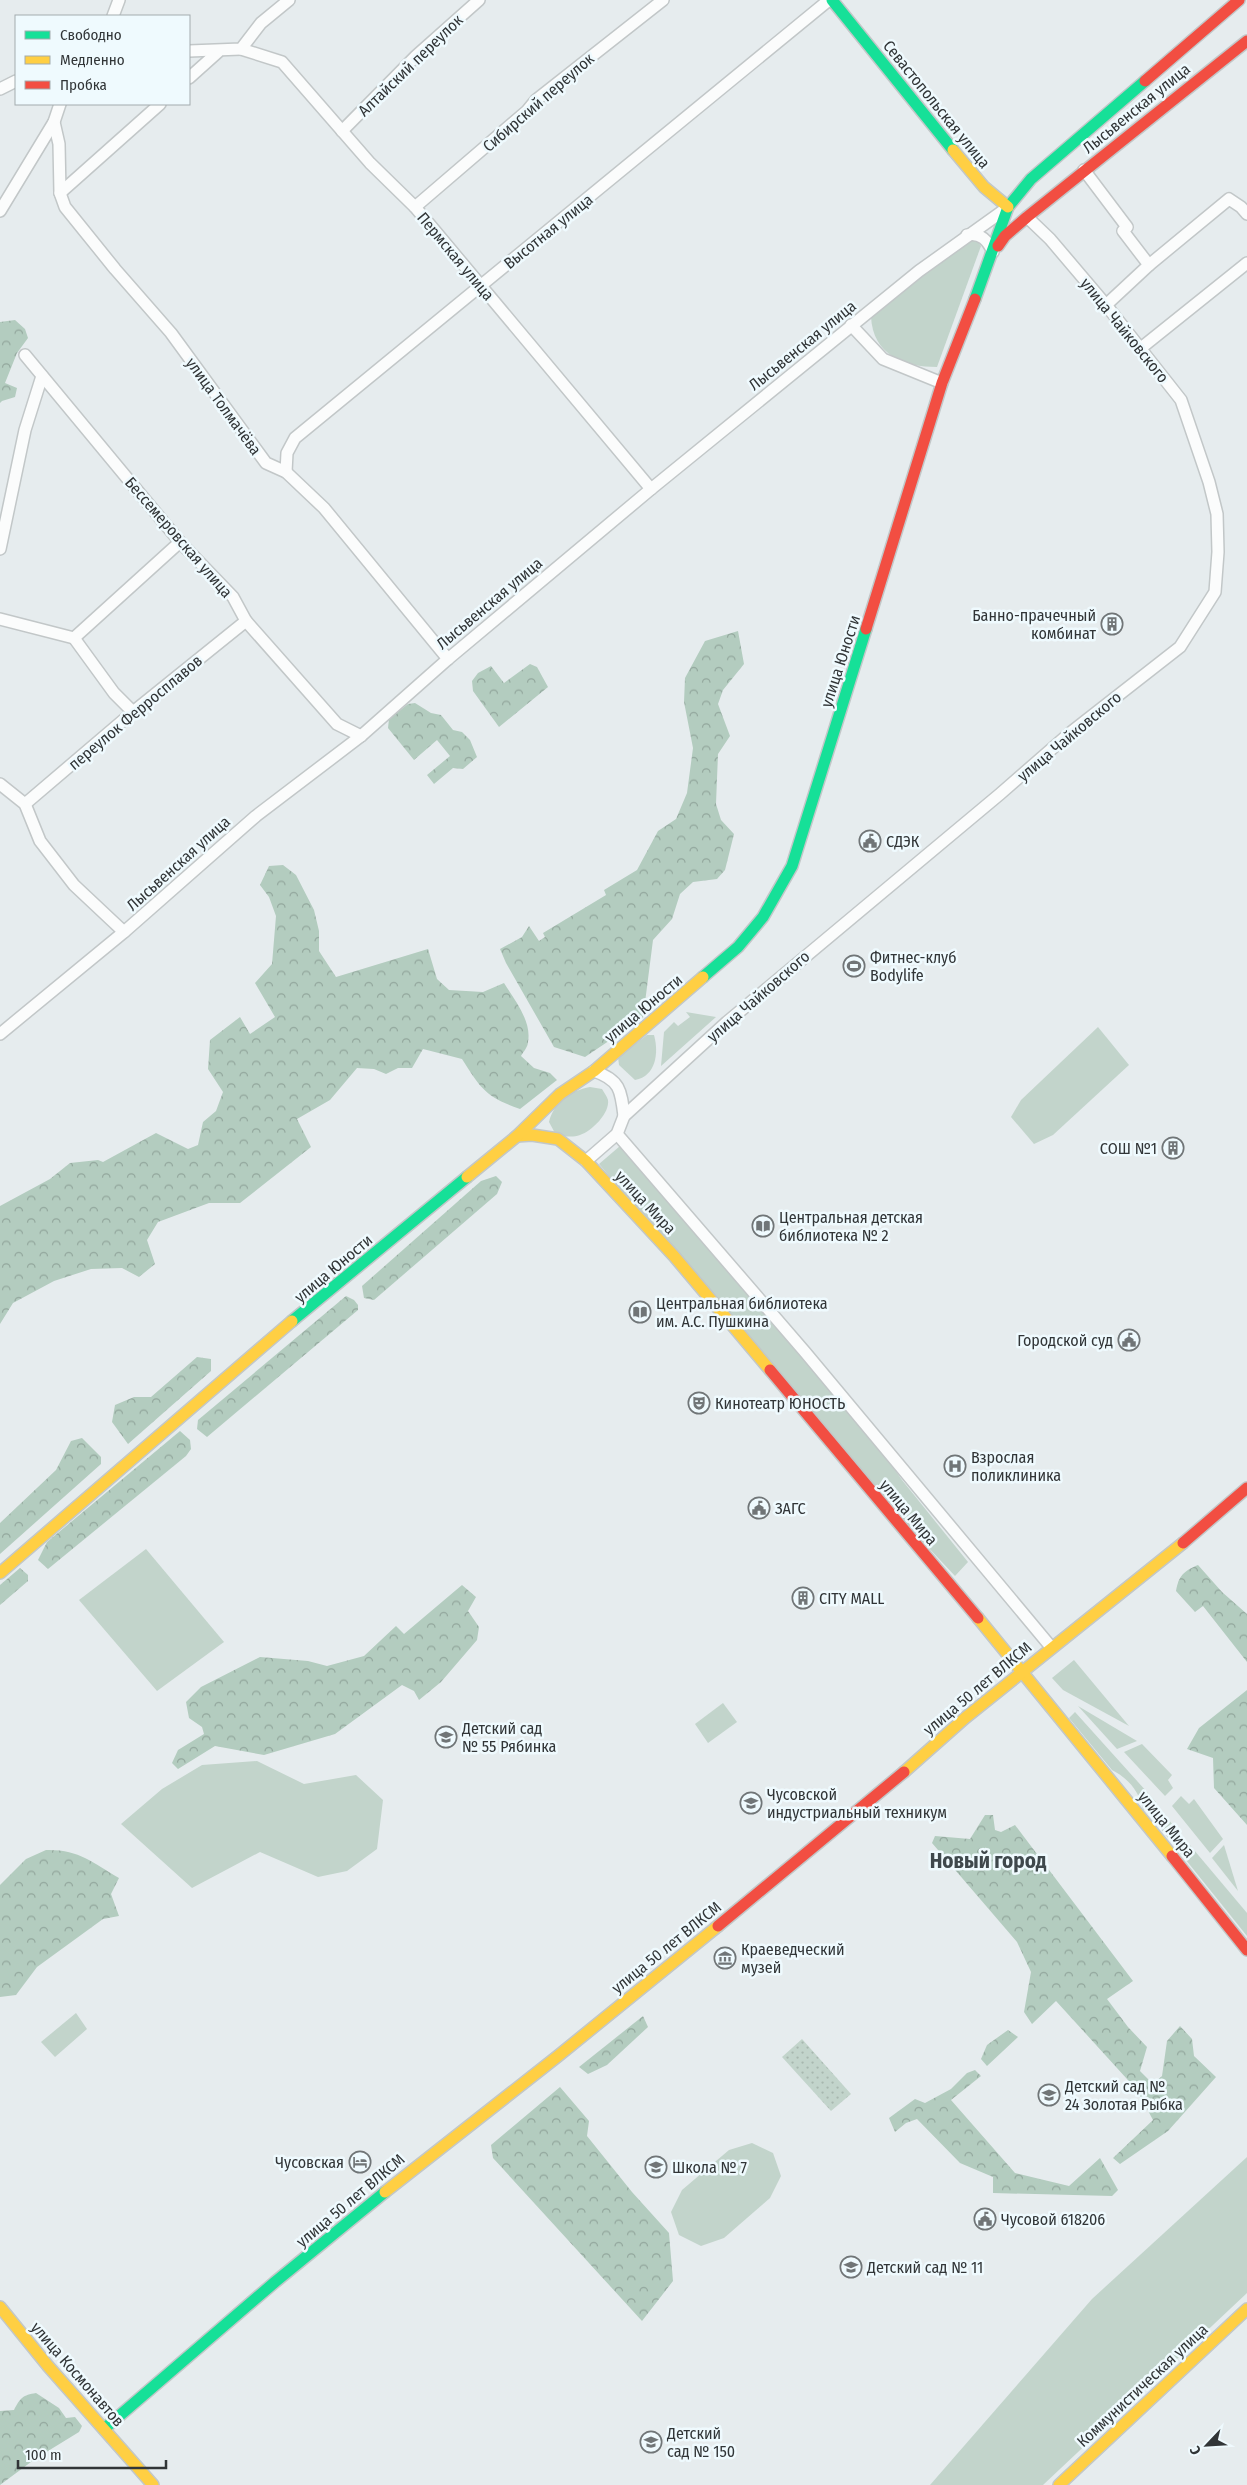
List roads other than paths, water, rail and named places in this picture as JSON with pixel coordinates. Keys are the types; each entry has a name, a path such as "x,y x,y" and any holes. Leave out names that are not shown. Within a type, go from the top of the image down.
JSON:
{"street":[{"path":"114,15 119,0"},
{"path":"190,51 218,52 241,49 261,22 289,0"},
{"name":"Алтайский переулок","path":"342,131 416,56 479,0"},
{"name":"Сибирский переулок","path":"415,207 527,111 536,100 663,0"},
{"name":"Севастопольская улица","path":"830,0 984,187 1008,207 1027,216"},
{"name":"Высотная улица","path":"286,472 287,452 295,438 480,285 530,247 702,102 830,0"},
{"name":"Лысьвенская улица","path":"0,1034 124,932 256,816 361,736 448,659 651,489 851,326 965,236 1008,207 1031,179 1239,0"},
{"name":"Лысьвенская улица","path":"993,252 1005,236 1027,216 1247,40"},
{"name":"Пермская улица","path":"241,49 282,62 370,163 415,207 651,489"},
{"path":"190,77 218,52"},
{"path":"0,89 15,82"},
{"path":"0,211 54,122 60,105"},
{"path":"60,193 159,105"},
{"name":"улица Толмачёва","path":"54,122 59,144 60,193 65,207 115,269 171,333 266,463 286,472 324,508 448,659"},
{"path":"1084,170 1127,227 1123,231 1149,265"},
{"path":"1106,305 1149,265 1229,199 1243,202 1247,214"},
{"name":"Лысьвенская улица","path":"993,252 1008,207"},
{"name":"улица Чайковского","path":"586,1161 616,1134 624,1116 727,1022 1000,794 1070,733 1180,647 1215,592 1218,552 1217,514 1209,482 1181,400 1142,348 1050,239 1027,216"},
{"path":"965,236 980,235 986,239 993,252"},
{"name":"улица Юности","path":"0,1573 161,1436 233,1370 517,1136 560,1094 594,1071 738,947 763,917 792,866 942,383 993,252"},
{"path":"1142,348 1247,263"},
{"path":"851,326 883,359 942,383"},
{"name":"Бессемеровская улица","path":"26,355 180,542 233,597 246,621 337,724 361,736"},
{"path":"0,549 25,430 42,376"},
{"path":"74,638 180,542"},
{"path":"0,619 74,638 114,693 133,712"},
{"name":"переулок Ферросплавов","path":"26,804 133,712 246,621"},
{"path":"0,784 26,804 40,840 74,885 124,932"},
{"path":"594,1071 606,1075 616,1083 621,1096 624,1116"},
{"name":"улица Мира","path":"616,1134 818,1366 1051,1647"},
{"name":"улица Мира","path":"517,1136 532,1135 558,1139 586,1161 707,1294 853,1472 1022,1670 1247,1950"},
{"name":"улица 50 лет ВЛКСМ","path":"104,2430 235,2316 436,2150 558,2056 858,1812 1022,1670 1173,1552 1247,1488"},
{"name":"улица Космонавтов","path":"0,2306 104,2430 153,2485"},
{"name":"Коммунистическая улица","path":"1059,2485 1247,2309"}],"place":[{"name":"Банно-прачечный комбинат","path":"1112,624"},
{"name":"СДЭК","path":"870,841"},
{"name":"Фитнес-клуб Bodylife","path":"854,966"},
{"name":"СОШ №1","path":"1173,1148"},
{"name":"Центральная детская библиотека № 2","path":"763,1226"},
{"name":"Центральная библиотека им. А.С. Пушкина","path":"640,1312"},
{"name":"Городской суд","path":"1129,1340"},
{"name":"Кинотеатр ЮНОСТЬ","path":"699,1403"},
{"name":"Взрослая поликлиника","path":"955,1466"},
{"name":"ЗАГС","path":"759,1508"},
{"name":"CITY MALL","path":"803,1598"},
{"name":"Детский сад № 55 Рябинка","path":"446,1737"},
{"name":"Чусовской индустриальный техникум","path":"751,1803"},
{"name":"Краеведческий музей","path":"725,1958"},
{"name":"Детский сад № 24 Золотая Рыбка","path":"1049,2095"},
{"name":"Чусовская","path":"360,2162"},
{"name":"Школа № 7","path":"656,2167"},
{"name":"Чусовой 618206","path":"985,2219"},
{"name":"Детский сад № 11","path":"851,2267"},
{"name":"Детский сад № 150","path":"651,2442"}],"district":[{"name":"Новый город","path":"988,1861"}]}
